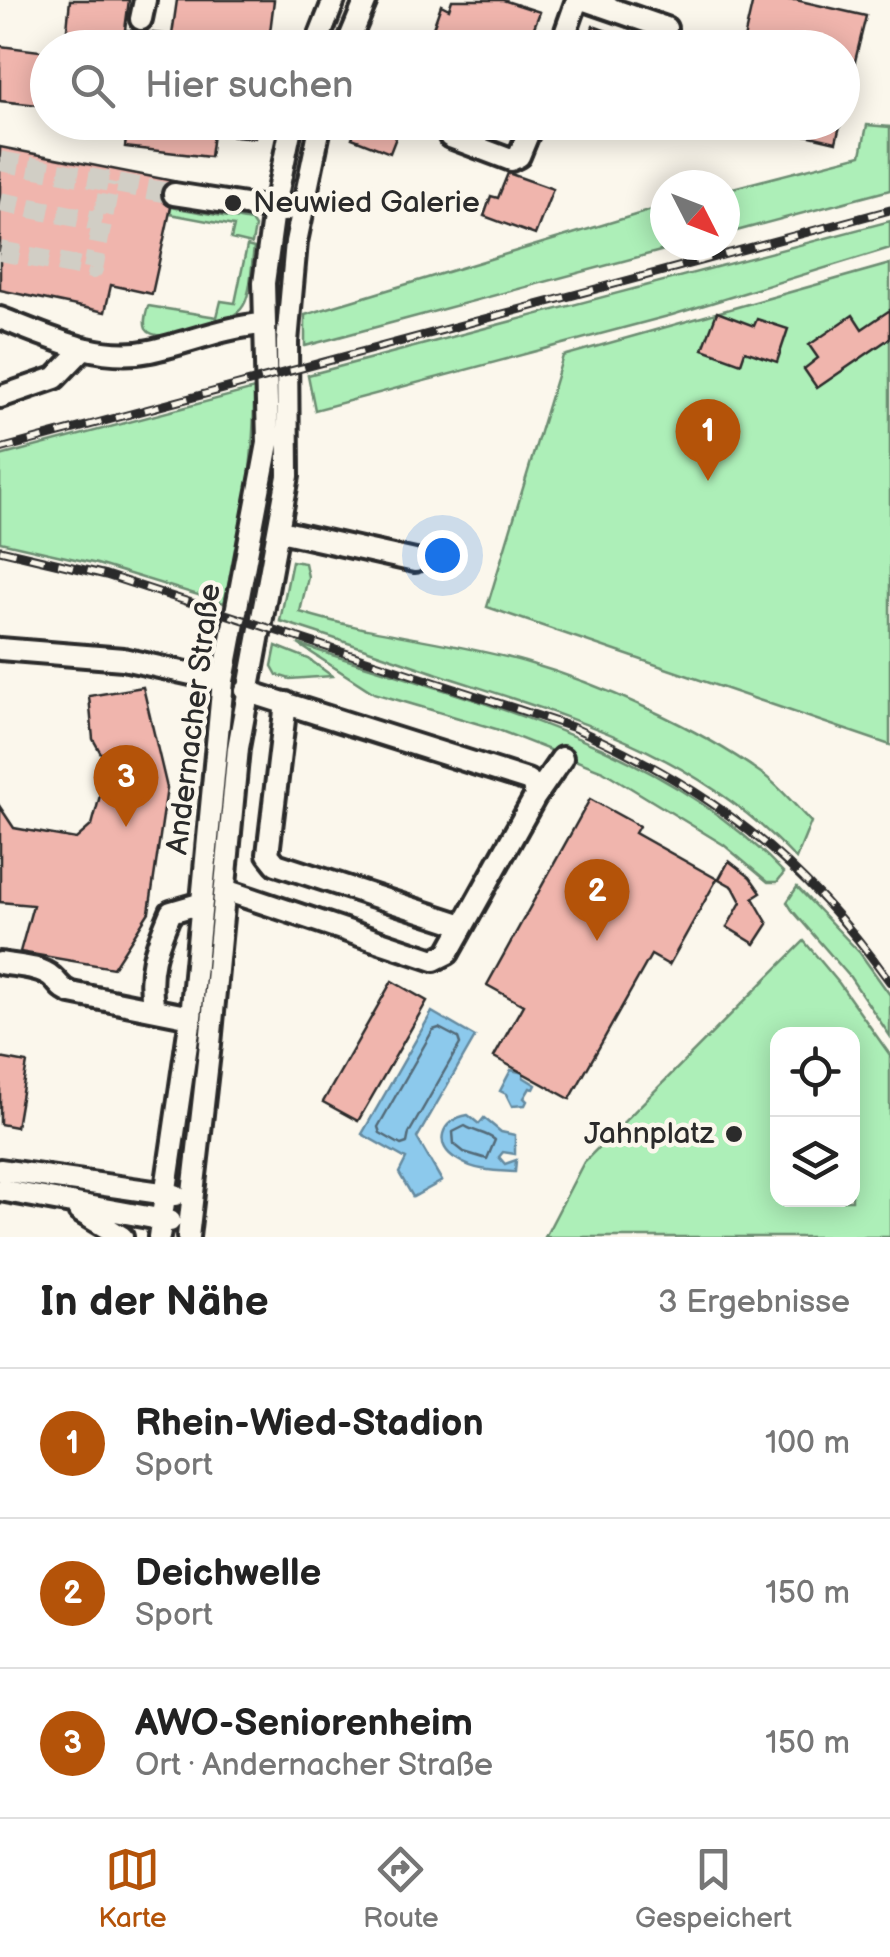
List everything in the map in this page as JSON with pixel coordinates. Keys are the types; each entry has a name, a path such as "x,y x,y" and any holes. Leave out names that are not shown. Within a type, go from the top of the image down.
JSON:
{"street":[{"path":"566,30 577,0"},
{"path":"585,0 666,28"},
{"path":"321,30 330,3"},
{"path":"352,30 362,3"},
{"name":"Andernacher Straße","path":"160,1228 191,1017 223,681 268,443 263,324 266,261 288,140"},
{"name":"Andernacher Straße","path":"189,1230 246,691 280,531 289,445 288,327 301,214 317,140"},
{"path":"458,140 510,160 519,156 525,140"},
{"path":"174,194 301,214"},
{"path":"0,318 84,348 116,354 148,352 228,329 263,324"},
{"path":"0,397 55,378 84,348"},
{"path":"280,531 416,561"},
{"path":"0,648 123,659 223,681"},
{"path":"246,691 528,780 533,784 535,797"},
{"path":"286,703 268,854 276,864 463,925"},
{"path":"224,890 434,960 448,954 535,797 562,758"},
{"path":"154,1009 148,983 156,946 171,912 202,904"},
{"path":"0,963 40,970 52,977 59,988 71,993 191,1017"},
{"path":"0,1170 192,1197"},
{"path":"0,1190 64,1202 160,1228 189,1230"},
{"path":"64,1202 122,1237"}],"green space":[{"path":"867,125 890,127 890,190 740,230 740,186 861,155"},
{"path":"171,207 251,221 255,227 252,244 231,239 234,226 170,214"},
{"path":"650,211 650,254 305,346 305,315"},
{"path":"890,221 890,248 672,315 315,410 308,375"},
{"path":"247,246 254,248 249,288 245,303 234,315 178,334 153,334 146,329 148,306 217,317 221,301 235,303"},
{"path":"890,264 890,745 487,607 563,356"},
{"path":"254,389 247,497 224,603 97,564 0,542 0,456"},
{"path":"277,425 281,482 263,586 248,583"},
{"path":"292,561 305,563 308,577 300,612 525,662 616,695 708,739 768,778 811,822 796,859 718,792 634,745 544,709 280,621"},
{"path":"298,644 493,706 620,757 679,789 734,827 784,873 777,882 768,882 724,845 603,771 496,729 374,693"},
{"path":"276,646 309,659 332,676 290,679 277,675 272,666"},
{"path":"797,887 860,953 890,995 890,1036 850,977 787,902"},
{"path":"804,941 890,1055 890,1237 545,1237 584,1162"}],"water":[{"path":"432,1012 475,1037 417,1138 442,1181 413,1197 399,1173 406,1159 362,1134"},
{"path":"511,1070 524,1073 523,1077 536,1085 524,1098 525,1105 512,1106 500,1091"},
{"path":"468,1115 479,1124 484,1118 501,1132 515,1135 515,1154 503,1152 499,1157 505,1164 516,1160 515,1172 465,1164 445,1148 446,1127"}],"building":[{"path":"70,0 129,0 125,30 67,30"},
{"path":"177,0 274,0 270,30 173,30"},
{"path":"452,0 503,0 540,12 533,30 432,30 441,5 449,9"},
{"path":"753,0 796,0 866,16 860,41 860,30 746,30"},
{"path":"0,46 30,50 30,104 0,101"},
{"path":"126,140 212,140 210,157 125,147"},
{"path":"357,140 395,140 390,153"},
{"path":"0,147 173,181 161,191 162,200 171,207 152,294 111,285 105,312 0,290"},
{"path":"508,173 553,189 535,235 484,216 491,196 498,198"},
{"path":"890,310 890,338 817,388 804,369 818,358 809,345 853,315 862,329"},
{"path":"717,312 754,326 757,319 788,329 777,362 745,351 741,363 703,349"},
{"path":"143,687 167,788 149,912 113,968 20,952 33,905 0,902 0,807 14,828 76,839 92,825 108,766 93,739 89,696"},
{"path":"590,799 639,826 635,833 717,879 669,965 651,955 570,1099 494,1057 523,1005 487,985"},
{"path":"729,861 750,877 761,893 753,898 768,924 755,944 727,927 741,902 733,887 719,879"},
{"path":"392,981 427,1001 358,1121 323,1102"},
{"path":"0,1058 27,1063 16,1127 0,1124"}],"tunnel":[{"path":"0,161 174,194"},
{"path":"0,251 93,269 110,182"},
{"path":"0,202 102,222"}],"railway":[{"path":"0,449 890,210"},
{"path":"0,550 106,575 572,727 621,750 709,802 787,863 857,938 890,982"}],"place":[{"name":"Neuwied Galerie","path":"233,203"},
{"name":"Rhein-Wied-Stadion","path":"708,481"},
{"name":"AWO-Seniorenheim","path":"126,827"},
{"name":"Deichwelle","path":"597,941"},
{"name":"Jahnplatz","path":"734,1134"}]}
